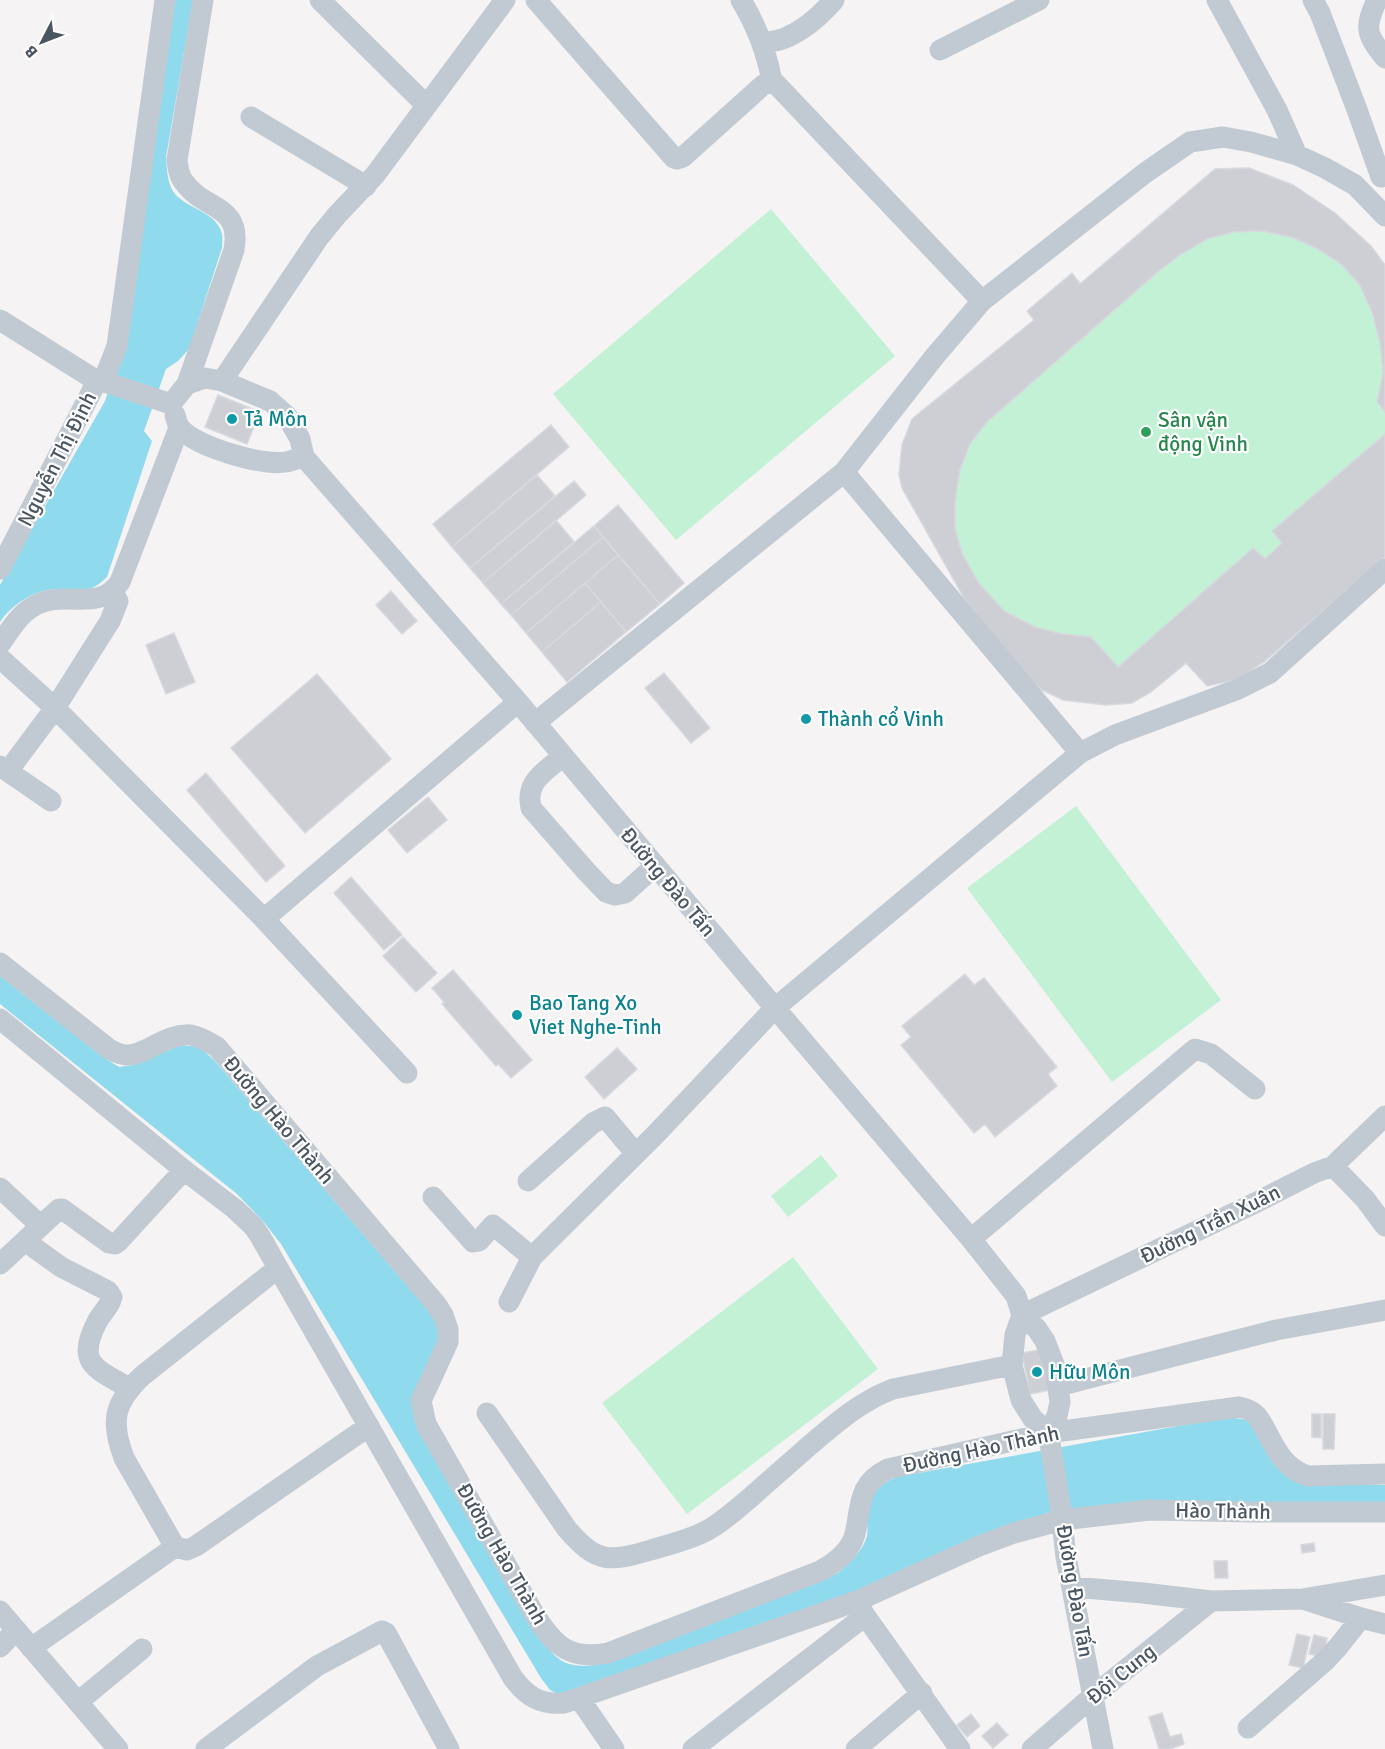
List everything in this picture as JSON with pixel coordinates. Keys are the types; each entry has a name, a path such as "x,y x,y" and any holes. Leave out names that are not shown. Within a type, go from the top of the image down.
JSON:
{"street":[{"name":"Nguyễn Thị Định","path":"0,569 103,382 117,346 165,0"},
{"path":"165,402 187,384 236,239 235,230 226,215 191,190 183,182 178,171 177,160 203,0"},
{"path":"320,0 426,105"},
{"path":"222,381 319,237 366,186 505,0"},
{"path":"536,0 674,158 683,157 764,85 772,82"},
{"path":"741,0 762,43 772,82"},
{"path":"762,43 785,38 808,25 834,0"},
{"path":"940,50 1039,0"},
{"path":"1216,0 1277,110 1297,155"},
{"path":"1313,0 1320,12 1383,177 1355,184"},
{"path":"1377,0 1370,16 1369,31 1375,45 1385,58"},
{"path":"772,82 779,86 982,302"},
{"path":"251,117 366,186"},
{"path":"535,723 844,472 935,356 982,302 1145,174 1190,142 1223,137 1297,155 1355,184 1385,216"},
{"path":"0,320 103,382 165,402 179,428 196,441 242,458 262,462 285,462 304,457"},
{"name":"Đường Đào Tấn","path":"187,384 205,378 222,381 270,401 287,416 300,439 304,457 518,702 971,1239 1016,1296 1022,1315 1037,1329 1045,1341 1055,1367 1060,1402 1049,1438 1066,1557 1103,1749"},
{"path":"0,644 24,613 36,605 48,600 63,598 93,599 113,592 120,582 179,428"},
{"path":"844,472 1080,753"},
{"path":"509,1302 532,1257 636,1154 775,1008 1080,753 1115,735 1236,690 1270,673 1385,569"},
{"path":"51,801 4,768 55,708 110,621 118,601 113,592"},
{"path":"0,658 55,708 264,919 407,1073"},
{"path":"264,919 518,702"},
{"path":"563,756 534,782 528,796 531,808 606,892 615,895 626,893 655,866"},
{"name":"Đường Hào Thành","path":"0,963 109,1049 119,1054 129,1055 166,1039 191,1035 204,1039 217,1047 436,1304 448,1329 448,1342 421,1401 426,1424 533,1612 563,1649 581,1655 608,1653 820,1571 837,1561 851,1543 855,1535 861,1497 869,1483 880,1472 897,1466 1239,1407 1256,1415 1280,1456 1289,1467 1298,1473 1308,1476 1385,1474"},
{"path":"0,1019 253,1226 520,1687 527,1694 544,1703 564,1703 860,1607"},
{"path":"971,1239 1195,1049 1211,1054 1255,1089"},
{"name":"Đường Trần Xuân","path":"1022,1315 1314,1173 1333,1166 1385,1116"},
{"path":"528,1181 593,1123 605,1117 636,1154"},
{"path":"1333,1166 1365,1199 1385,1226"},
{"path":"0,1264 59,1209 109,1243 115,1244 184,1170"},
{"path":"0,1188 41,1226"},
{"path":"433,1197 473,1242 479,1241 493,1225 532,1257"},
{"path":"25,1241 61,1267 111,1294 111,1300 92,1336 88,1351 89,1359 95,1367 129,1388"},
{"path":"278,1268 142,1376 123,1395 118,1406 116,1419 119,1445 124,1458 175,1547 187,1550 196,1546 369,1426"},
{"path":"1058,1386 1276,1330 1385,1310"},
{"path":"1022,1315 1015,1335 1012,1365 1022,1400 1033,1419 1049,1438"},
{"path":"487,1413 576,1540 598,1556 610,1559 624,1558 693,1537 720,1523 845,1415 880,1394 893,1389 1012,1365"},
{"name":"Hào Thành","path":"860,1607 979,1546 1061,1515 1150,1510 1385,1512"},
{"path":"31,1648 175,1547"},
{"path":"1073,1587 1211,1601 1302,1599 1385,1585"},
{"path":"1302,1599 1385,1624"},
{"name":"Đội Cung","path":"1032,1749 1093,1696 1211,1601"},
{"path":"860,1607 960,1749"},
{"path":"693,1749 861,1619 860,1607"},
{"path":"0,1611 118,1749"},
{"path":"1248,1728 1325,1661 1361,1618"},
{"path":"0,1647 16,1630"},
{"path":"206,1749 317,1666 382,1631 386,1633 449,1749"},
{"path":"78,1702 142,1649"},
{"path":"856,1749 922,1694"},
{"path":"579,1698 614,1749"}],"green space":[{"name":"Sân vận động Vinh","path":"1249,168 1293,185 1335,213 1371,246 1385,265 1385,557 1264,662 1235,680 1207,686 1186,664 1151,692 1132,703 1106,705 1063,700 1042,690 1020,671 964,598 902,488 899,475 902,445 912,419 1034,320 1027,311 1072,273 1081,283 1215,169"},
{"path":"771,209 895,356 676,540 553,394"},
{"path":"1076,806 1221,1000 1112,1082 967,888"},
{"path":"821,1155 838,1176 788,1217 771,1196"},
{"path":"793,1257 878,1369 687,1514 602,1403"}],"water":[{"path":"174,0 193,0 166,157 168,176 175,194 208,216 219,227 222,248 189,349 178,361 166,369 144,431 152,441 107,577 89,589 51,589 34,594 18,603 0,622 0,585 105,401 120,353"},
{"path":"0,976 119,1067 133,1065 178,1046 192,1046 203,1050 433,1316 441,1339 417,1387 545,1644 554,1655 572,1665 590,1666 623,1658 838,1573 855,1556 865,1541 868,1508 872,1496 879,1487 896,1477 1228,1417 1248,1420 1309,1484 1385,1485 1385,1508 1095,1506 1047,1513 855,1593 563,1697 550,1690 541,1678 281,1244 237,1194 0,1004"}],"building":[{"path":"1249,168 1293,185 1335,213 1371,246 1385,265 1385,412 1377,402 1383,372 1380,343 1372,312 1359,284 1341,264 1318,249 1291,237 1261,231 1234,232 1207,239 1160,270 987,422 970,444 960,470 955,502 955,528 962,553 978,582 1004,611 1035,627 1063,634 1091,637 1118,667 1253,548 1265,559 1282,543 1272,531 1385,434 1385,557 1264,662 1235,680 1207,686 1186,663 1151,692 1132,703 1106,705 1063,700 1042,690 1020,671 964,598 902,488 899,475 902,445 912,419 1034,320 1027,311 1072,273 1080,284 1215,169"},
{"name":"Tả Môn","path":"218,395 260,412 247,444 205,427"},
{"path":"551,425 569,447 452,547 433,524"},
{"path":"537,475 555,496 470,568 452,547"},
{"path":"574,481 586,495 483,583 470,568"},
{"path":"618,505 684,583 660,604 594,526"},
{"path":"556,520 574,542 501,604 483,583"},
{"path":"594,526 603,537 511,615 501,604"},
{"path":"603,537 618,555 526,633 511,615"},
{"path":"618,555 660,604 626,632 585,583"},
{"path":"585,583 601,602 542,652 526,633"},
{"path":"391,591 417,621 402,634 376,605"},
{"path":"601,602 626,632 567,682 542,652"},
{"path":"174,633 195,682 166,694 146,645"},
{"path":"664,673 710,728 691,743 645,688"},
{"path":"317,674 391,759 305,833 231,748"},
{"path":"206,773 285,866 266,882 187,790"},
{"path":"428,797 447,820 407,853 388,830"},
{"path":"351,877 402,935 384,950 334,893"},
{"path":"403,937 437,973 416,992 383,956"},
{"path":"453,970 532,1060 511,1078 498,1064 496,1066 442,1004 444,1002 432,988"},
{"path":"965,974 974,985 984,978 1057,1067 1048,1074 1057,1086 995,1137 985,1124 974,1133 901,1045 911,1037 902,1026"},
{"path":"617,1048 637,1069 604,1099 585,1077"},
{"name":"Hữu Môn","path":"1044,1349 1051,1390 1030,1394 1022,1353"},
{"path":"1312,1414 1321,1414 1321,1438 1312,1437"},
{"path":"1323,1414 1335,1414 1334,1449 1323,1449"},
{"path":"1314,1543 1315,1551 1302,1553 1301,1545"},
{"path":"1214,1561 1227,1561 1228,1578 1215,1578"},
{"path":"1297,1634 1310,1637 1303,1668 1289,1665"},
{"path":"1314,1635 1327,1638 1323,1657 1309,1654"},
{"path":"1162,1713 1170,1737 1181,1734 1184,1744 1170,1749 1159,1749 1149,1717"},
{"path":"971,1714 980,1726 967,1737 957,1725"},
{"path":"997,1723 1008,1735 993,1748 982,1736"}],"place":[{"name":"Tả Môn","path":"232,419"},
{"name":"Sân vận động Vinh","path":"1146,432"},
{"name":"Thành cổ Vinh","path":"806,719"},
{"name":"Bao Tang Xo Viet Nghe-Tinh","path":"517,1015"},
{"name":"Hữu Môn","path":"1037,1372"}]}
